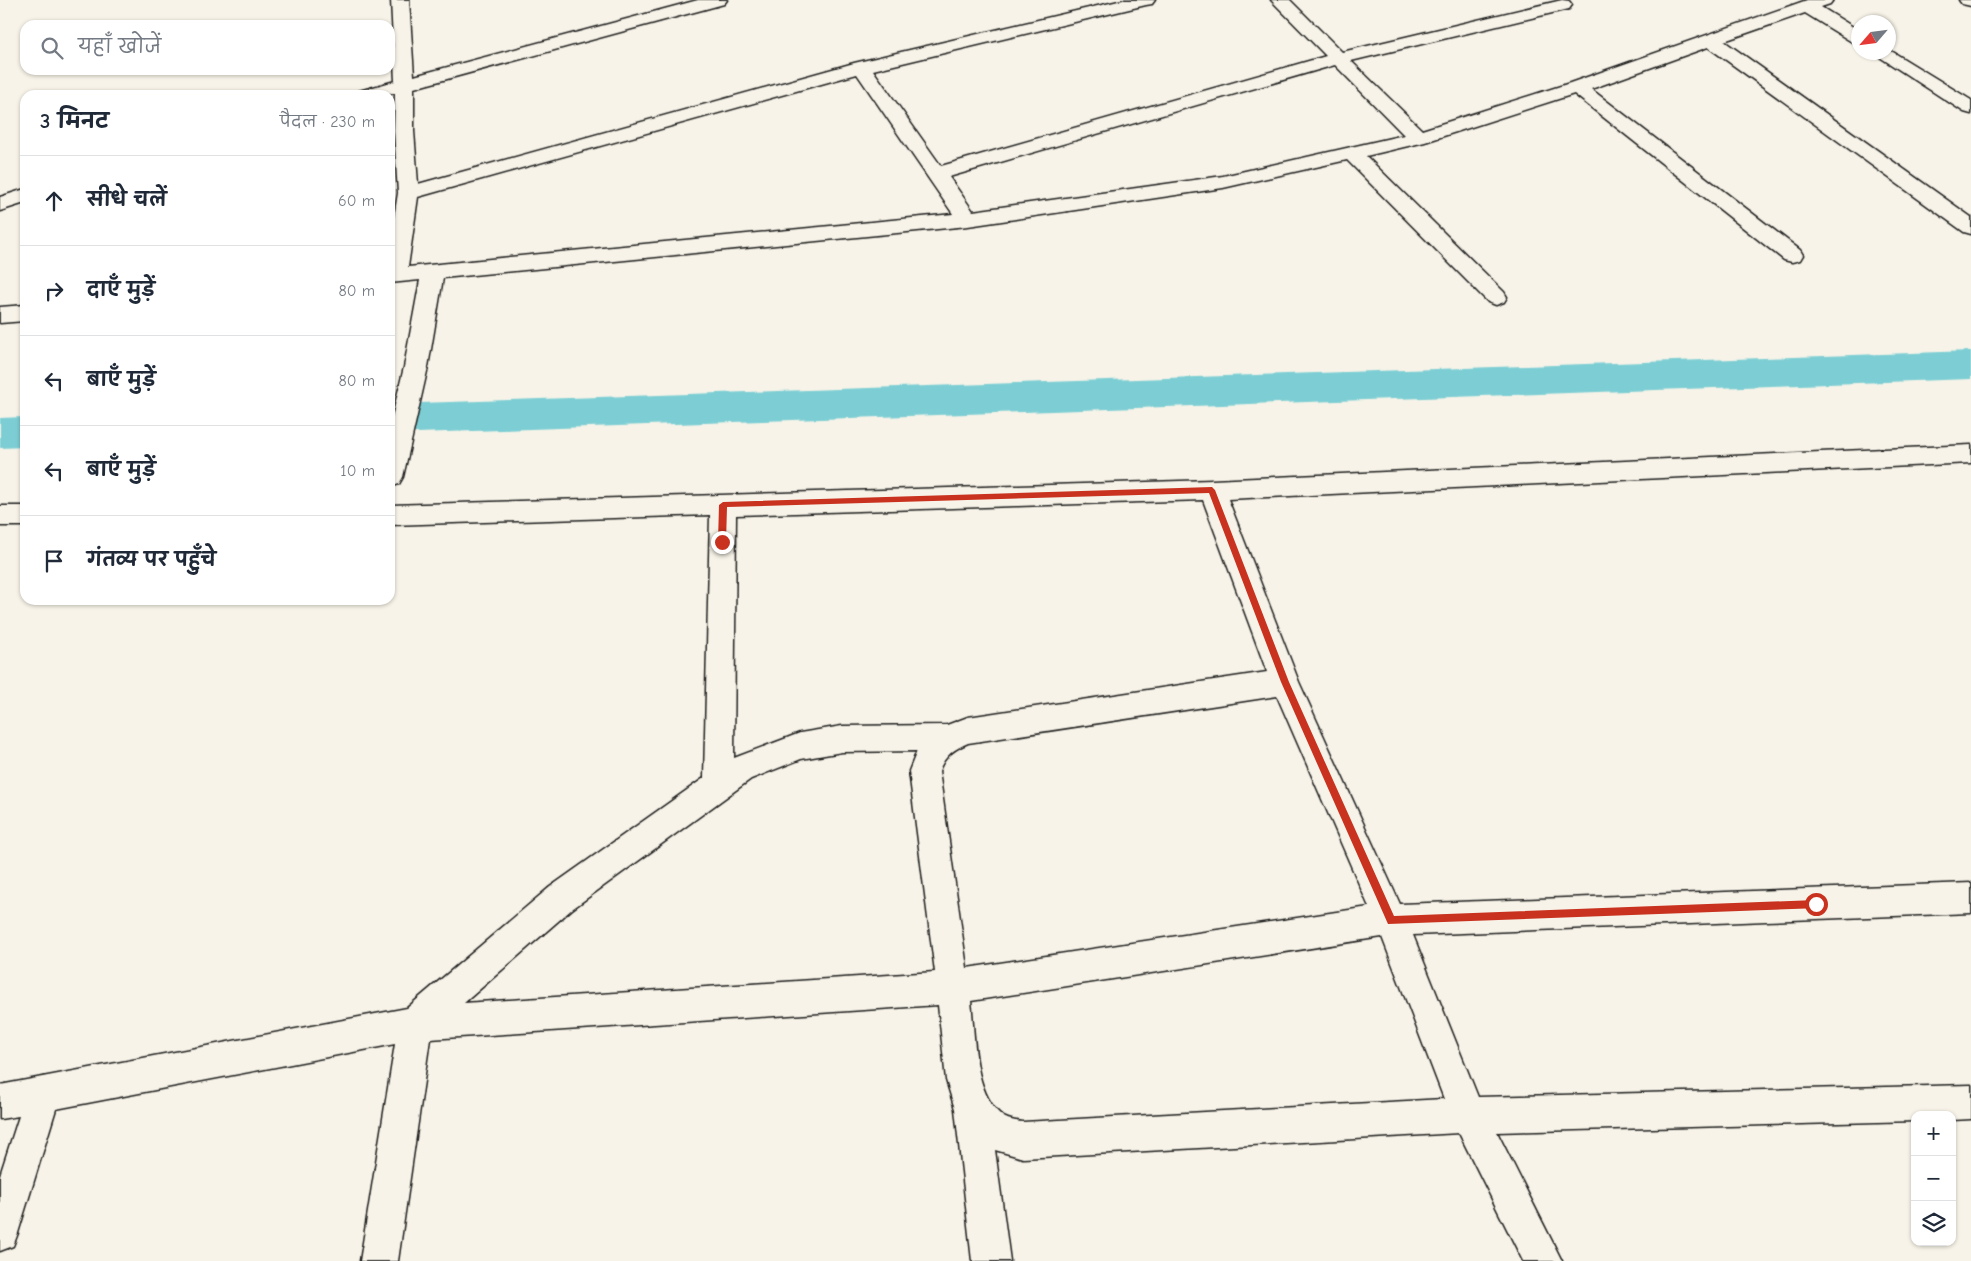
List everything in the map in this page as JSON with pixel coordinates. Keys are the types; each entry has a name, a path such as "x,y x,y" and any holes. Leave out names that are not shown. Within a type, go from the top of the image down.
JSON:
{"street":[{"path":"395,264 408,193 404,131 405,84 400,0"},
{"path":"384,90 718,0"},
{"path":"408,193 861,67 1146,0"},
{"path":"1280,0 1418,138"},
{"path":"395,275 968,219 1222,182 1418,138 1577,87 1816,3 1851,32"},
{"path":"936,174 1339,58 1563,5"},
{"path":"1712,41 1971,227"},
{"path":"1894,60 1971,108"},
{"path":"861,67 968,219"},
{"path":"1577,87 1792,255"},
{"path":"1352,154 1496,297"},
{"path":"0,204 20,198"},
{"path":"395,456 416,367 434,271"},
{"path":"0,315 20,313"},
{"path":"395,515 1212,490 1971,454"},
{"path":"1212,490 1285,682 1391,920 1468,1115 1504,1182 1542,1261"},
{"path":"719,786 723,505"},
{"path":"0,516 20,516"},
{"path":"991,1261 972,1109 963,1080 953,987 924,771 928,754 947,738 968,730 1285,682"},
{"path":"379,1261 415,1023 561,898 742,769 800,746 842,739 947,738"},
{"path":"0,1102 415,1023 953,987 1391,920 1971,898"},
{"path":"0,1233 44,1094"},
{"path":"972,1109 992,1132 1023,1140 1468,1115 1971,1102"}],"waterway":[{"path":"395,419 1971,365"},
{"path":"0,433 20,432"}],"route":[{"path":"722,542 723,505 1212,490 1285,682 1391,920 1816,904"}]}
